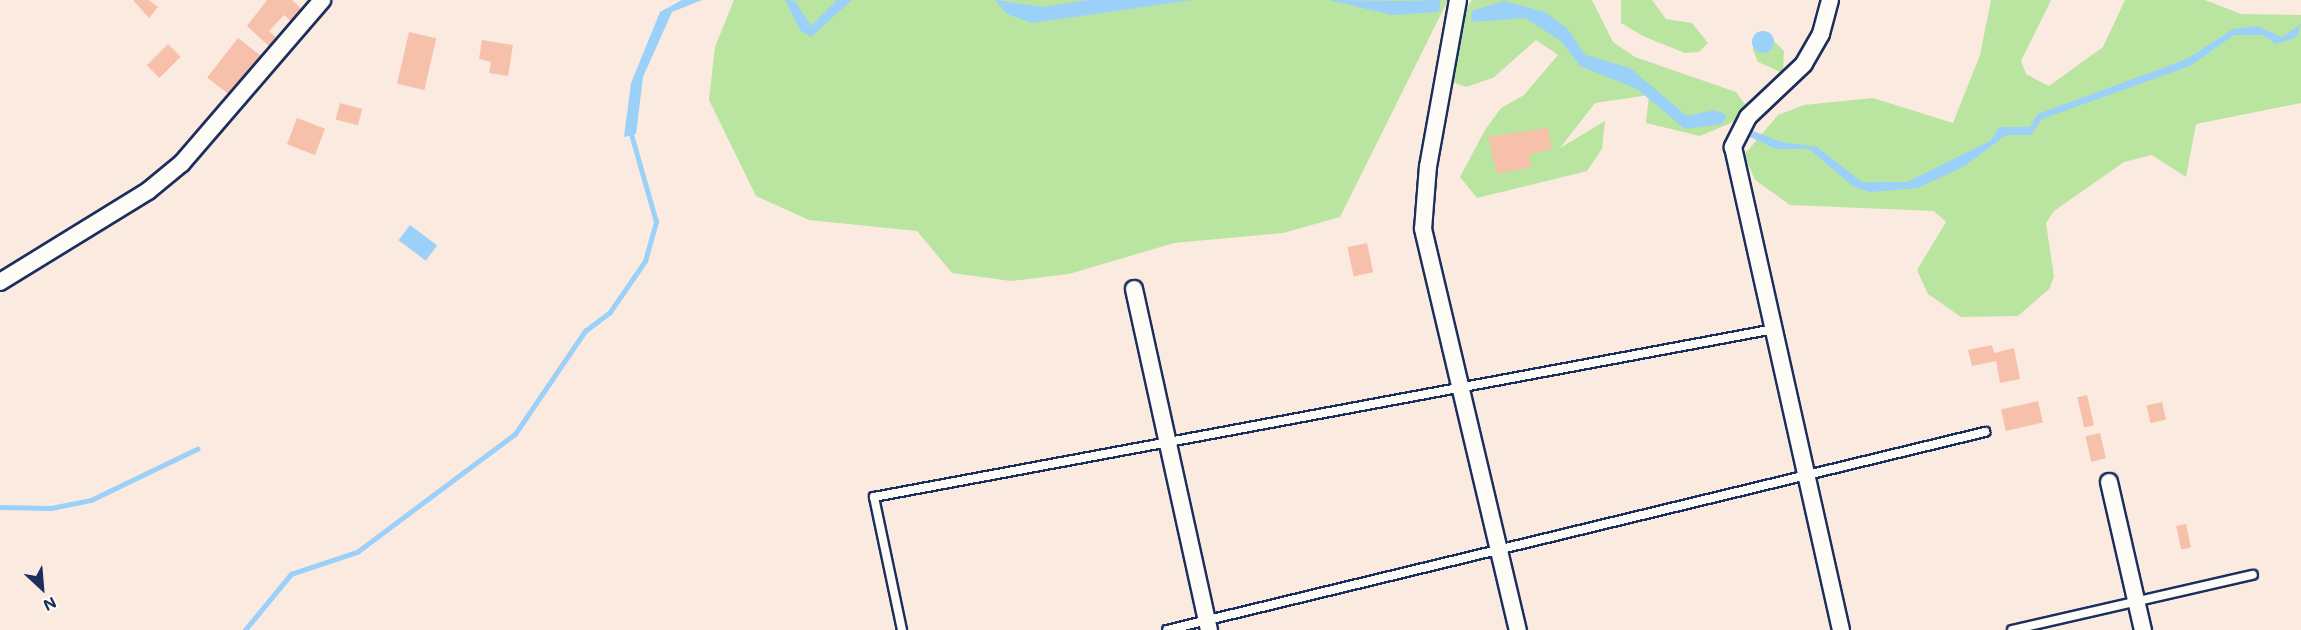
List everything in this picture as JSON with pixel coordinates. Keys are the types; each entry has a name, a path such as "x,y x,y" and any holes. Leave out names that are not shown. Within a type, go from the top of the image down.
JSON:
{"street":[{"path":"0,282 148,190 182,163 322,0"},
{"path":"1458,0 1428,166 1424,229 1518,630"},
{"path":"1830,0 1821,34 1804,64 1748,117 1733,147 1841,630"},
{"path":"1134,289 1208,625"},
{"path":"2109,482 2143,630"}],"lane":[{"path":"902,630 874,496 1774,329"},
{"path":"1167,630 1208,625 1499,550 1985,432"},
{"path":"2012,630 2253,575"}],"green space":[{"path":"734,0 1448,0 1340,217 1283,233 1174,243 1069,274 1011,281 952,273 917,231 809,220 756,196 709,100 715,47"},
{"path":"1472,0 1592,0 1613,42 1635,57 1736,92 1752,114 1700,136 1646,123 1649,95 1595,103 1560,148 1605,121 1602,149 1587,171 1477,198 1460,177 1485,130 1501,108 1524,95 1558,55 1536,40 1493,78 1466,87 1438,76 1441,48"},
{"path":"1621,0 1652,0 1666,19 1692,23 1708,43 1699,52 1685,53 1645,37 1621,23"},
{"path":"1991,0 2051,0 2021,61 2026,74 2049,86 2103,47 2125,0 2205,0 2241,14 2301,15 2301,103 2196,124 2186,177 2152,155 2124,162 2054,211 2046,223 2054,277 2049,289 2018,316 1961,317 1928,294 1917,270 1946,222 1934,211 1790,205 1755,180 1744,155 1778,115 1804,105 1873,98 1953,123 1980,55"},
{"path":"1766,33 1784,51 1783,73 1758,62 1753,50 1754,37"}],"water":[{"path":"682,0 702,0 672,12 643,77 636,134 624,137 631,83 660,12"},
{"path":"785,0 795,1 811,26 837,0 852,0 811,37 800,30"},
{"path":"995,0 1043,7 1088,0 1192,0 1032,23 1007,14"},
{"path":"1329,0 1440,0 1439,12 1392,15"},
{"path":"1504,1 1545,12 1567,28 1585,55 1630,68 1687,116 1715,110 1727,115 1722,124 1685,129 1637,89 1580,66 1561,41 1525,18 1471,22 1472,11"},
{"path":"2301,24 2297,37 2276,44 2263,35 2234,35 2190,66 2042,119 2031,135 2006,135 1965,166 1918,188 1870,192 1854,187 1809,149 1776,149 1750,137 1753,131 1781,142 1817,147 1862,182 1907,182 1990,141 1999,127 2030,127 2038,114 2187,59 2233,29 2257,26 2282,37"},
{"path":"1763,31 1771,34 1774,42 1771,50 1763,53 1755,50 1752,42 1755,34"},
{"path":"410,225 437,245 426,261 399,240"}],"building":[{"path":"133,0 149,0 158,7 149,18"},
{"path":"267,0 292,0 304,11 293,23 284,15 269,31 278,39 270,47 247,26"},
{"path":"409,32 436,38 424,90 397,84"},
{"path":"238,38 261,56 230,95 207,77"},
{"path":"482,40 513,45 508,76 489,73 491,62 479,59"},
{"path":"168,44 181,57 160,78 147,65"},
{"path":"340,103 362,109 358,125 336,119"},
{"path":"297,118 325,129 315,155 287,144"},
{"path":"1548,128 1552,149 1529,154 1531,167 1497,174 1488,137"},
{"path":"1367,243 1373,272 1354,277 1347,247"},
{"path":"1992,345 1994,353 2014,348 2020,379 2000,383 1996,361 1972,366 1968,350"},
{"path":"2087,395 2094,425 2084,427 2077,397"},
{"path":"2038,401 2043,422 2006,431 2001,410"},
{"path":"2162,402 2166,420 2150,423 2146,406"},
{"path":"2100,433 2106,458 2091,462 2085,436"},
{"path":"2186,524 2191,547 2181,550 2176,526"}],"waterway":[{"path":"245,630 291,574 357,552 515,434 585,331 610,312 645,261 656,222 630,131"},
{"path":"0,507 51,508 91,500 197,449"}]}
